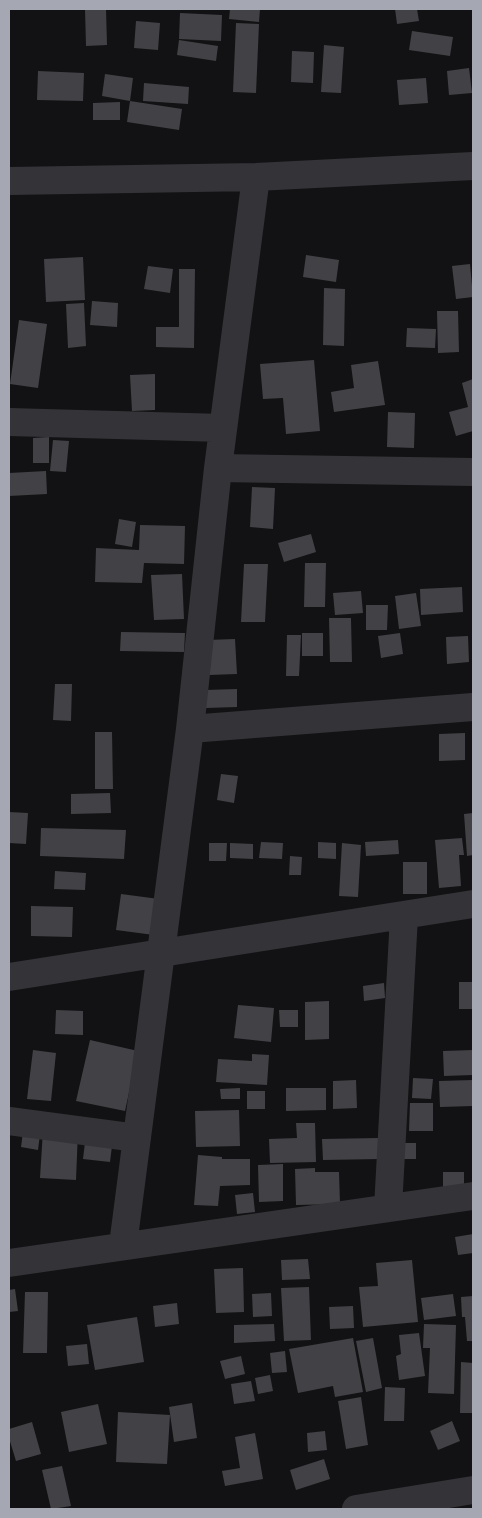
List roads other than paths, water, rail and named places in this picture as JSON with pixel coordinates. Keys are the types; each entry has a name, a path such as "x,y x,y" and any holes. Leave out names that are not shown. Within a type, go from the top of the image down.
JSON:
{"street":[{"path":"9,181 256,177 473,166"},
{"path":"123,1245 190,729 218,468 256,177"},
{"path":"9,422 223,428"},
{"path":"218,468 473,472"},
{"path":"190,729 473,708"},
{"path":"9,977 160,955 473,904"},
{"path":"388,1208 404,916"},
{"path":"9,1121 137,1138"},
{"path":"9,1263 123,1245 473,1196"},
{"path":"356,1509 473,1490"}]}
